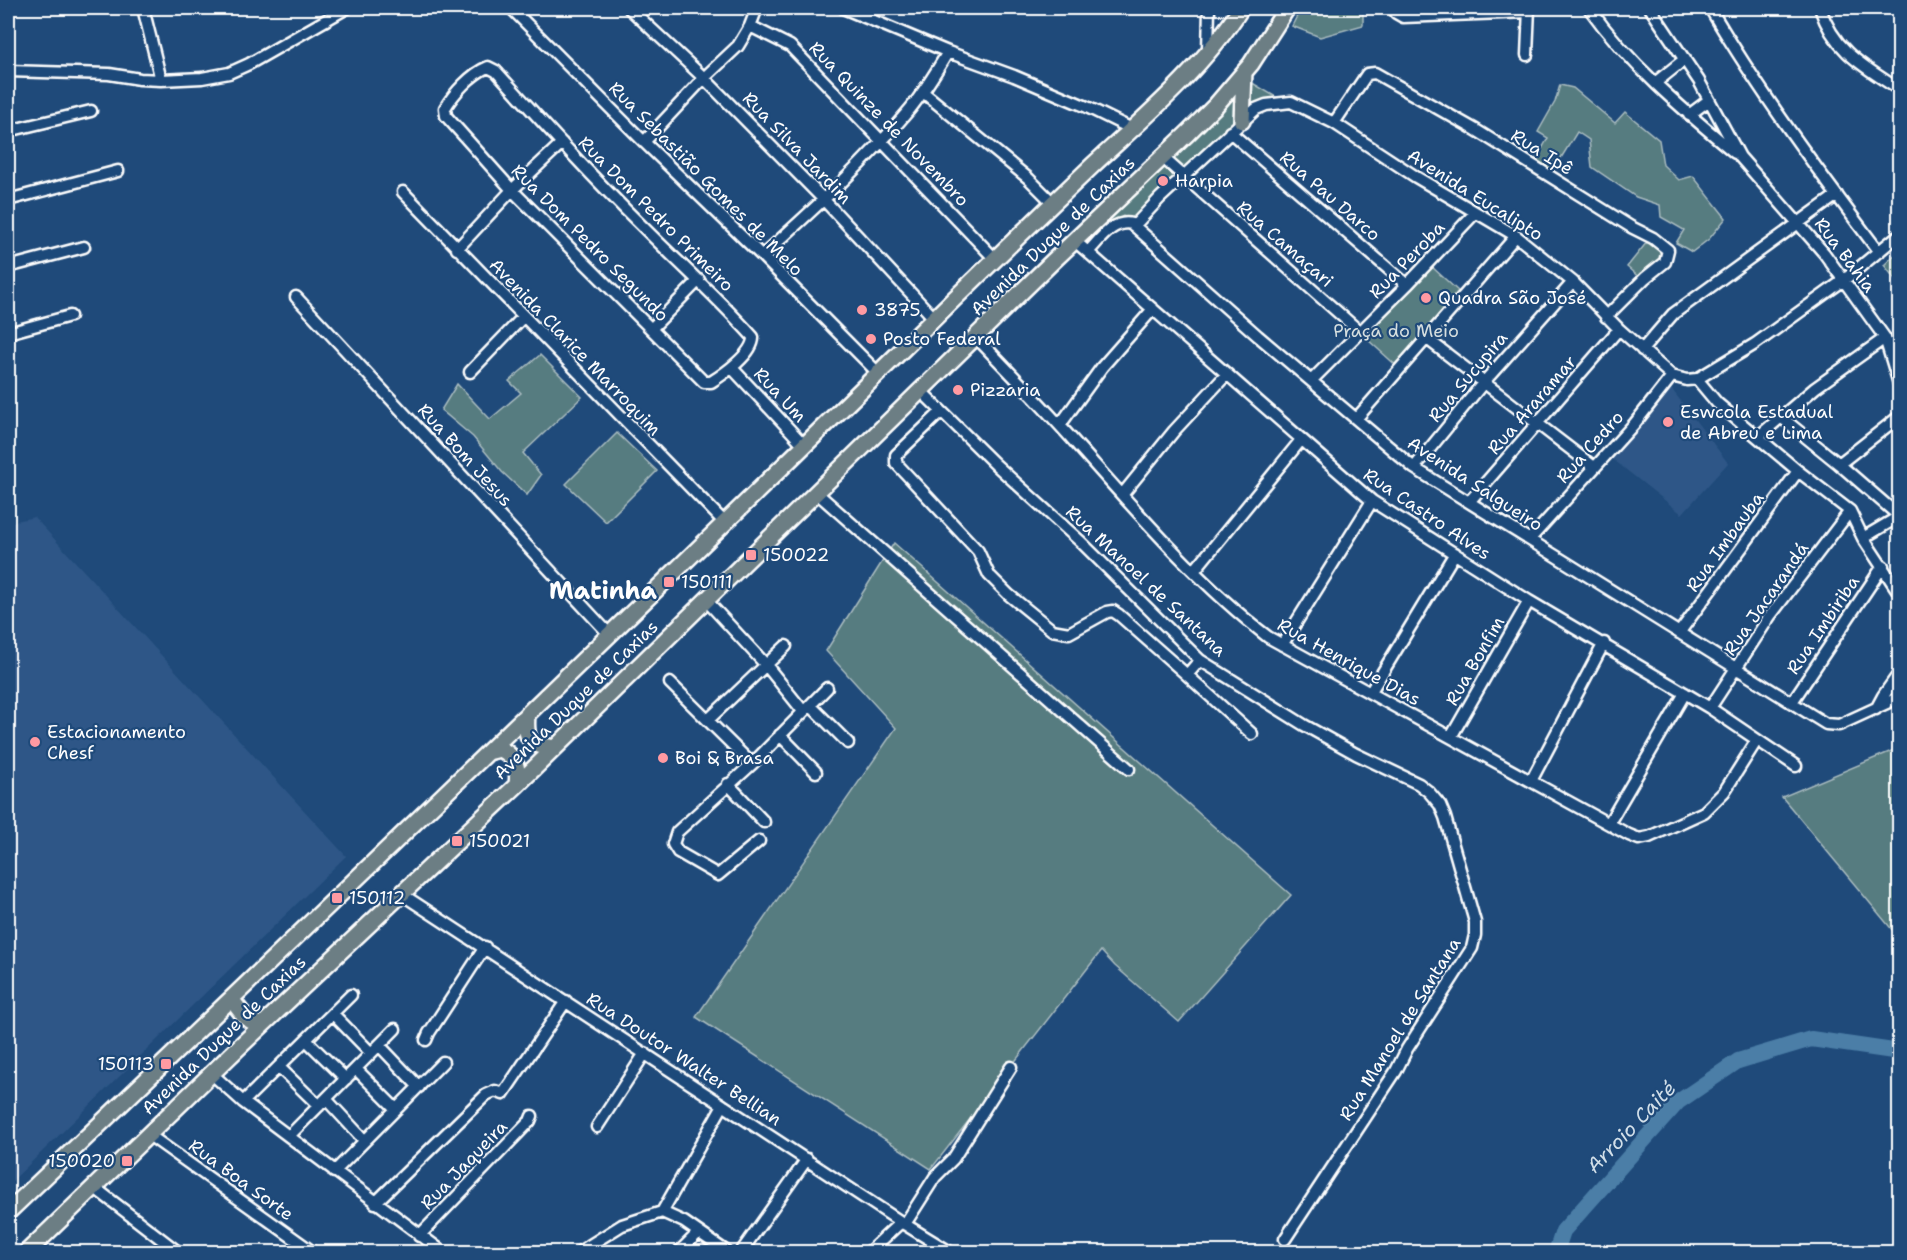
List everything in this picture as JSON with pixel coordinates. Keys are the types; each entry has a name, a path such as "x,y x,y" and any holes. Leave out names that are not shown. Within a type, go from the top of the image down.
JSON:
{"highway":[{"name":"Avenida Duque de Caxias","path":"8,1212 610,635 995,258 1132,129 1208,51 1241,8"},
{"name":"Avenida Duque de Caxias","path":"27,1252 260,1026 517,785 1216,105 1264,46 1287,8"},
{"path":"1236,126 1244,72"},
{"path":"527,714 526,734 530,741 555,748"},
{"path":"488,752 500,749 513,757 517,770 517,785"},
{"path":"231,999 245,1017 260,1026"}],"street":[{"path":"143,8 161,80"},
{"path":"8,71 109,74 161,80 191,79 228,73 249,64 347,8"},
{"name":"Rua Sebastião Gomes de Melo","path":"511,8 878,373"},
{"name":"Rua Silva Jardim","path":"629,8 704,78 824,200 934,318"},
{"path":"644,142 704,78 738,46 757,8"},
{"path":"843,8 948,52 1014,75 1132,129"},
{"path":"1208,51 1209,8"},
{"path":"1394,8 1396,13 1403,17 1529,10 1527,55"},
{"name":"Rua Bahia","path":"1589,8 1626,53 1655,83 1689,115 1740,157 1800,223 1885,338 1899,387"},
{"name":"Rua Bahia","path":"1650,8 1685,59 1740,157"},
{"path":"1710,8 1770,103 1879,252"},
{"path":"1820,8 1826,27 1842,49 1899,90"},
{"name":"Rua Quinze de Novembro","path":"750,26 790,46 995,258"},
{"path":"762,256 824,200 882,142 923,92 948,52"},
{"path":"1655,83 1685,59"},
{"name":"Rua Dom Pedro Segundo","path":"496,71 488,67 469,80 447,104 445,110 447,116 512,190 704,382 716,380"},
{"name":"Rua Dom Pedro Primeiro","path":"496,71 643,227 699,280 753,337 751,348 732,368 716,380"},
{"name":"Rua Ipê","path":"1334,123 1367,74 1375,73 1476,130 1631,227 1653,238 1668,250 1665,262 1645,278 1606,317"},
{"path":"923,92 1028,178 1053,203"},
{"path":"1689,115 1709,100"},
{"name":"Avenida Eucalipto","path":"1134,226 1236,126 1257,109 1266,105 1291,102 1334,123 1475,213 1516,236 1573,282 1606,317 1672,376"},
{"path":"8,131 91,111"},
{"name":"Rua Pau Darco","path":"1236,126 1407,285"},
{"path":"457,249 512,190 562,143"},
{"name":"Rua Camaçari","path":"1162,158 1359,331"},
{"path":"8,200 118,171"},
{"name":"Avenida Clarice Marroquim","path":"403,192 725,523"},
{"path":"1642,350 1672,314 1837,195"},
{"name":"Rua Peroba","path":"1312,380 1475,213"},
{"path":"1088,252 1115,226 1129,223 1134,226"},
{"name":"Avenida Salgueiro","path":"1134,226 1258,336 1414,468 1826,724 1839,725 1876,709"},
{"path":"1672,376 1687,380 1697,379 1755,344 1844,280 1899,234"},
{"path":"1356,419 1516,236"},
{"name":"Rua Castro Alves","path":"1075,241 1372,501 1529,601 1710,708 1796,766"},
{"path":"8,267 84,247"},
{"path":"651,329 699,280"},
{"name":"Rua Sucupira","path":"1414,468 1484,382 1573,282"},
{"name":"Rua Bom Jesus","path":"296,297 610,635"},
{"path":"1060,425 1102,367 1153,309"},
{"path":"8,333 70,316"},
{"path":"470,372 523,317"},
{"name":"Rua Araramar","path":"1469,502 1619,329"},
{"name":"Rua Henrique Dias","path":"976,337 1060,425 1154,531 1228,606 1268,637 1629,835 1643,839 1704,812 1724,792 1757,740"},
{"path":"1426,338 1594,467"},
{"path":"1759,436 1815,388 1885,338"},
{"name":"Rua Um","path":"732,368 804,445"},
{"path":"1122,495 1174,431 1227,374"},
{"name":"Rua Cedro","path":"1530,539 1635,423 1672,376"},
{"path":"1697,379 1717,403 1850,511 1863,538 1899,594"},
{"name":"Rua Manoel de Santana","path":"921,391 996,465 1081,542 1200,660 1304,725 1356,754 1419,784 1440,805 1475,922 1472,948 1396,1071 1285,1239"},
{"path":"941,412 896,455 896,463 978,551 989,575 1009,595 1055,632 1069,633 1102,614 1113,611 1252,734"},
{"path":"1839,464 1899,416"},
{"path":"1781,417 1899,516 1863,538"},
{"path":"1194,571 1301,440"},
{"name":"Rua Imbauba","path":"1679,633 1798,471"},
{"path":"817,493 1129,769"},
{"path":"1282,645 1372,501"},
{"name":"Rua Jacarandá","path":"1710,708 1770,616 1850,511"},
{"path":"1370,693 1455,553"},
{"name":"Rua Imbiriba","path":"1792,702 1883,566"},
{"path":"706,600 807,708 848,743"},
{"name":"Rua Bonfim","path":"1451,737 1529,601"},
{"path":"1531,781 1604,644"},
{"path":"708,720 786,646"},
{"path":"1186,675 1200,660"},
{"path":"1876,709 1899,672"},
{"path":"670,684 752,764"},
{"path":"759,841 718,875 674,848 677,832 752,764 827,688"},
{"path":"1609,823 1685,693"},
{"path":"1876,709 1899,697"},
{"path":"780,735 816,772"},
{"path":"728,784 764,822"},
{"name":"Rua Doutor Walter Bellian","path":"400,893 950,1252"},
{"path":"426,1040 485,947"},
{"path":"243,1102 351,995"},
{"path":"375,1203 486,1095 498,1093 566,1001"},
{"path":"333,1014 419,1087"},
{"path":"289,1136 395,1029"},
{"path":"306,1040 346,1079"},
{"path":"597,1127 645,1053"},
{"path":"334,1172 443,1062"},
{"path":"869,1252 903,1223 935,1178 953,1159 1011,1066"},
{"path":"279,1067 364,1140"},
{"path":"356,1069 396,1109"},
{"path":"211,1073 243,1102 443,1252"},
{"path":"662,1212 723,1105"},
{"name":"Rua Jaqueira","path":"419,1236 530,1121 532,1116"},
{"name":"Rua Boa Sorte","path":"149,1135 313,1252"},
{"path":"741,1252 807,1159"},
{"path":"95,1188 178,1252"},
{"path":"579,1252 622,1226 662,1212 684,1222 728,1252"},
{"path":"679,1252 698,1233"}],"shaded area":[{"name":"Eswcola Estadual de Abreu e Lima","path":"1670,387 1728,463 1682,514 1610,457"},
{"path":"34,517 346,856 8,1185 8,523"}],"green space":[{"path":"1301,8 1363,8 1363,25 1320,37 1292,26"},
{"path":"1249,81 1281,100 1255,107 1133,220 1123,216 1112,223 1109,220"},
{"path":"1560,85 1573,88 1615,123 1625,112 1659,140 1663,165 1679,180 1693,176 1726,218 1709,239 1692,252 1676,243 1684,230 1661,217 1660,205 1636,197 1592,167 1589,140 1577,132 1553,171 1535,161 1548,138 1538,132 1555,102"},
{"path":"1647,242 1662,252 1662,260 1641,279 1627,267"},
{"path":"1899,251 1899,284 1884,265"},
{"name":"Praça do Meio","path":"1431,266 1458,291 1430,325 1433,328 1400,369 1356,329"},
{"path":"540,355 582,397 523,453 541,475 527,495 502,472 473,437 441,410 457,384 490,419 521,393 509,381"},
{"path":"617,433 657,471 606,522 566,484"},
{"path":"894,543 1291,895 1179,1022 1101,951 931,1169 696,1017 896,728 826,651"},
{"path":"1899,748 1899,938 1782,797"}],"waterway":[{"name":"Arroio Caité","path":"1556,1252 1563,1231 1678,1102 1738,1061 1811,1039 1900,1052"}],"place":[{"name":"Harpia","path":"1163,181"},
{"name":"Quadra São José","path":"1426,298"},
{"name":"3875","path":"862,310"},
{"name":"Posto Federal","path":"871,339"},
{"name":"Pizzaria","path":"958,390"},
{"name":"Eswcola Estadual de Abreu e Lima","path":"1668,422"},
{"name":"150022","path":"751,555"},
{"name":"150111","path":"669,582"},
{"name":"Estacionamento Chesf","path":"35,742"},
{"name":"Boi & Brasa","path":"663,758"},
{"name":"150021","path":"457,841"},
{"name":"150112","path":"337,898"},
{"name":"150113","path":"166,1064"},
{"name":"150020","path":"127,1161"}],"district":[{"name":"Matinha","path":"603,591"}]}
